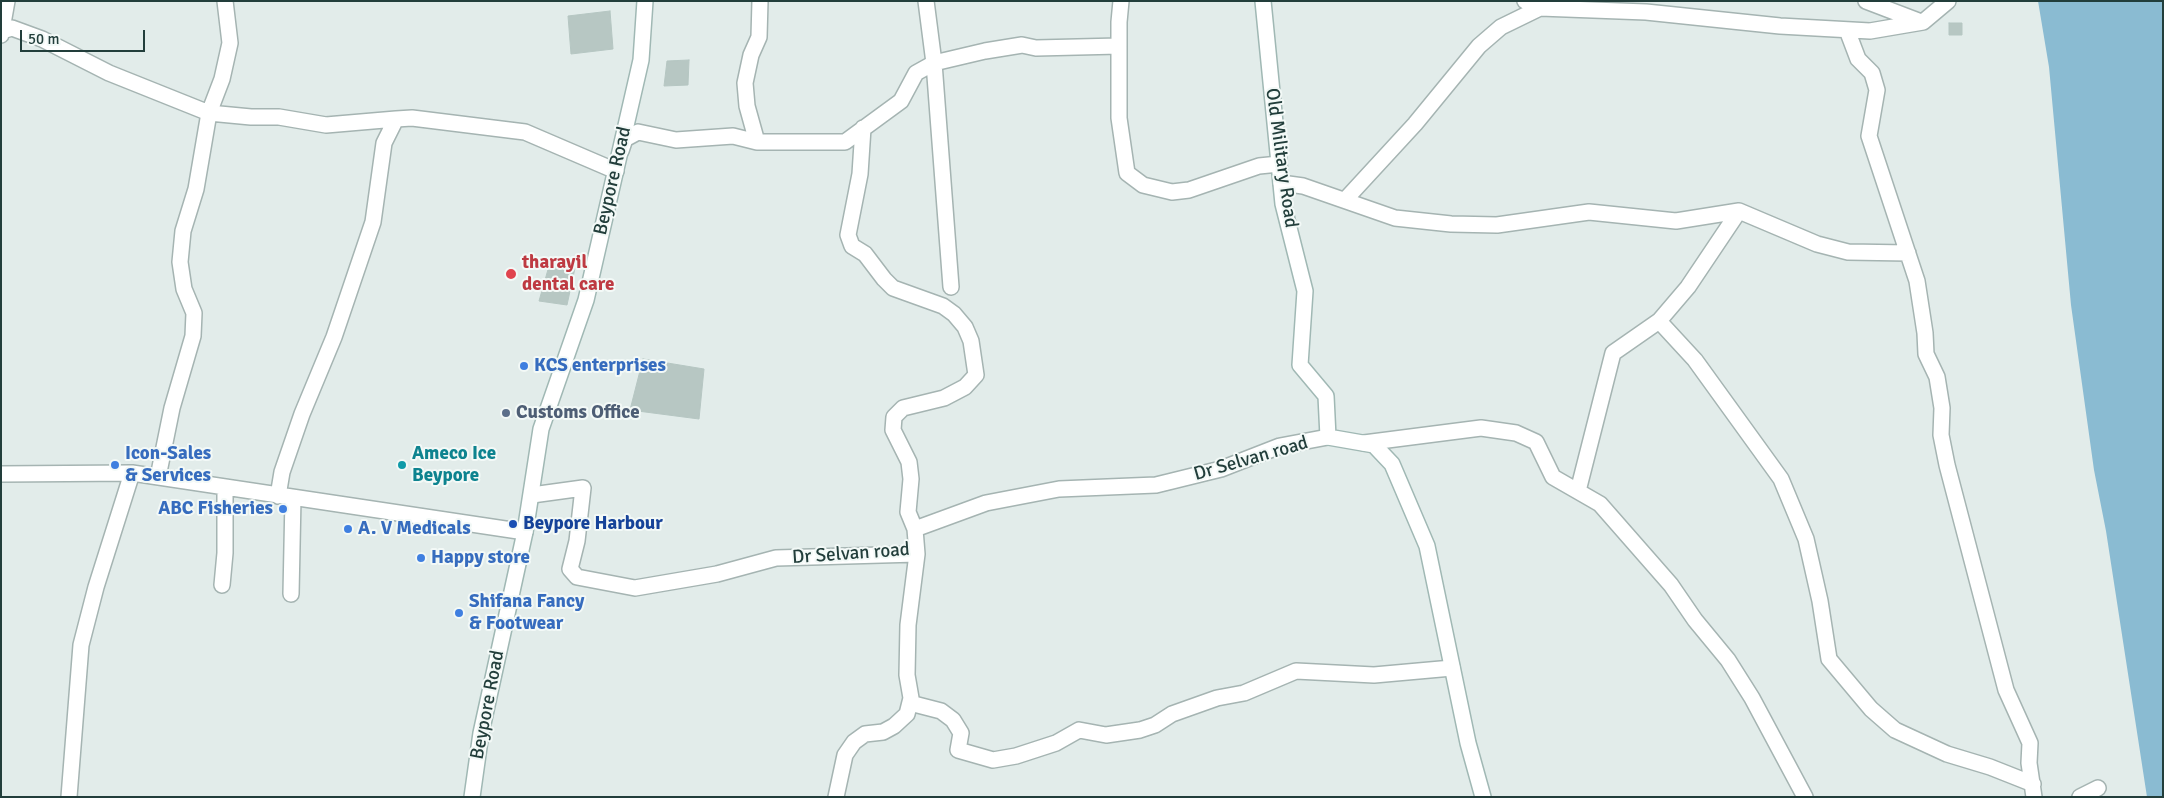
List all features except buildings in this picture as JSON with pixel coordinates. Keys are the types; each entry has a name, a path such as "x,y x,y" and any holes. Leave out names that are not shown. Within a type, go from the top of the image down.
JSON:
{"street":[{"path":"2,33 7,1"},
{"path":"158,477 172,408 193,336 194,313 184,289 180,262 183,232 196,189 209,113 222,79 230,43 225,1"},
{"name":"Beypore Road","path":"472,797 481,733 532,495 541,429 586,300 641,60 646,1"},
{"path":"757,142 747,106 744,83 751,55 759,37 760,1"},
{"path":"926,1 934,63 951,287"},
{"path":"1122,1 1119,46 1119,118 1127,173 1143,185 1172,192 1189,190 1259,166 1278,164"},
{"name":"Old Military Road","path":"1263,1 1283,204 1305,291 1300,365 1326,396 1328,437"},
{"path":"1525,1 1540,8 1646,12 1780,26 1870,31 1922,22 1948,1"},
{"path":"1866,1 1922,22"},
{"path":"1345,200 1414,124 1479,46 1501,27 1540,8"},
{"path":"2,33 12,28 42,39 109,73 209,113 252,117 279,117 326,125 412,118 526,132 616,168 625,139 638,132 676,140 733,136 757,142 845,142 901,101 916,73 934,63 986,50 1022,45 1036,48 1119,46"},
{"path":"1847,30 1858,58 1872,73 1877,90 1869,136 1917,281 1926,354 1937,377 1942,408 1942,435 1947,465 2006,690 2030,743 2029,763 2033,791"},
{"path":"292,594 282,472 302,414 334,337 373,222 384,142 396,119"},
{"path":"863,128 860,174 848,235 852,246 865,254 884,279 894,288 943,306 954,314 965,327 971,341 976,375 965,387 944,398 903,408 894,417 893,430 909,462 911,479 908,512 915,529"},
{"path":"1281,183 1303,186 1395,218 1451,224 1497,226 1589,212 1676,221 1738,211 1817,244 1848,252 1908,254"},
{"path":"1578,491 1613,353 1659,321 1688,287 1738,211"},
{"path":"1659,321 1695,360 1781,478 1806,539 1820,601 1829,659 1871,709 1895,730 1948,754 1990,767 2033,791"},
{"path":"1328,437 1369,444 1481,428 1516,433 1536,442 1553,476 1600,504 1631,538 1728,660 1752,698 1805,797"},
{"name":"Dr Selvan road","path":"532,495 583,488 577,541 570,569 577,577 634,588 717,574 776,558 917,554 915,529 986,503 1059,488 1156,485 1221,469 1280,446 1328,437"},
{"path":"1369,444 1392,464 1427,546 1468,743 1483,797"},
{"path":"69,797 82,645 96,587 132,473"},
{"path":"1,474 132,473 525,532"},
{"path":"222,585 225,553 225,488"},
{"path":"836,797 844,755 854,742 866,734 883,732 894,726 907,714 910,703 906,675 908,625 917,554"},
{"path":"910,703 941,711 952,720 962,733 958,750 993,760 1016,756 1056,743 1079,730 1106,735 1140,730 1172,714 1217,698 1244,693 1296,671 1374,675 1452,668"},
{"path":"2080,797 2098,788"}],"water":[{"path":"2038,1 2163,1 2163,797 2147,797 2106,531 2094,470 2071,305 2049,67"}],"place":[{"name":"tharayil dental care","path":"511,274"},
{"name":"KCS enterprises","path":"524,366"},
{"name":"Customs Office","path":"506,413"},
{"name":"Icon-Sales & Services","path":"115,465"},
{"name":"Ameco Ice Beypore","path":"402,465"},
{"name":"ABC Fisheries","path":"283,509"},
{"name":"Beypore Harbour","path":"513,524"},
{"name":"A. V Medicals","path":"348,529"},
{"name":"Happy store","path":"421,558"},
{"name":"Shifana Fancy & Footwear","path":"459,613"}]}
